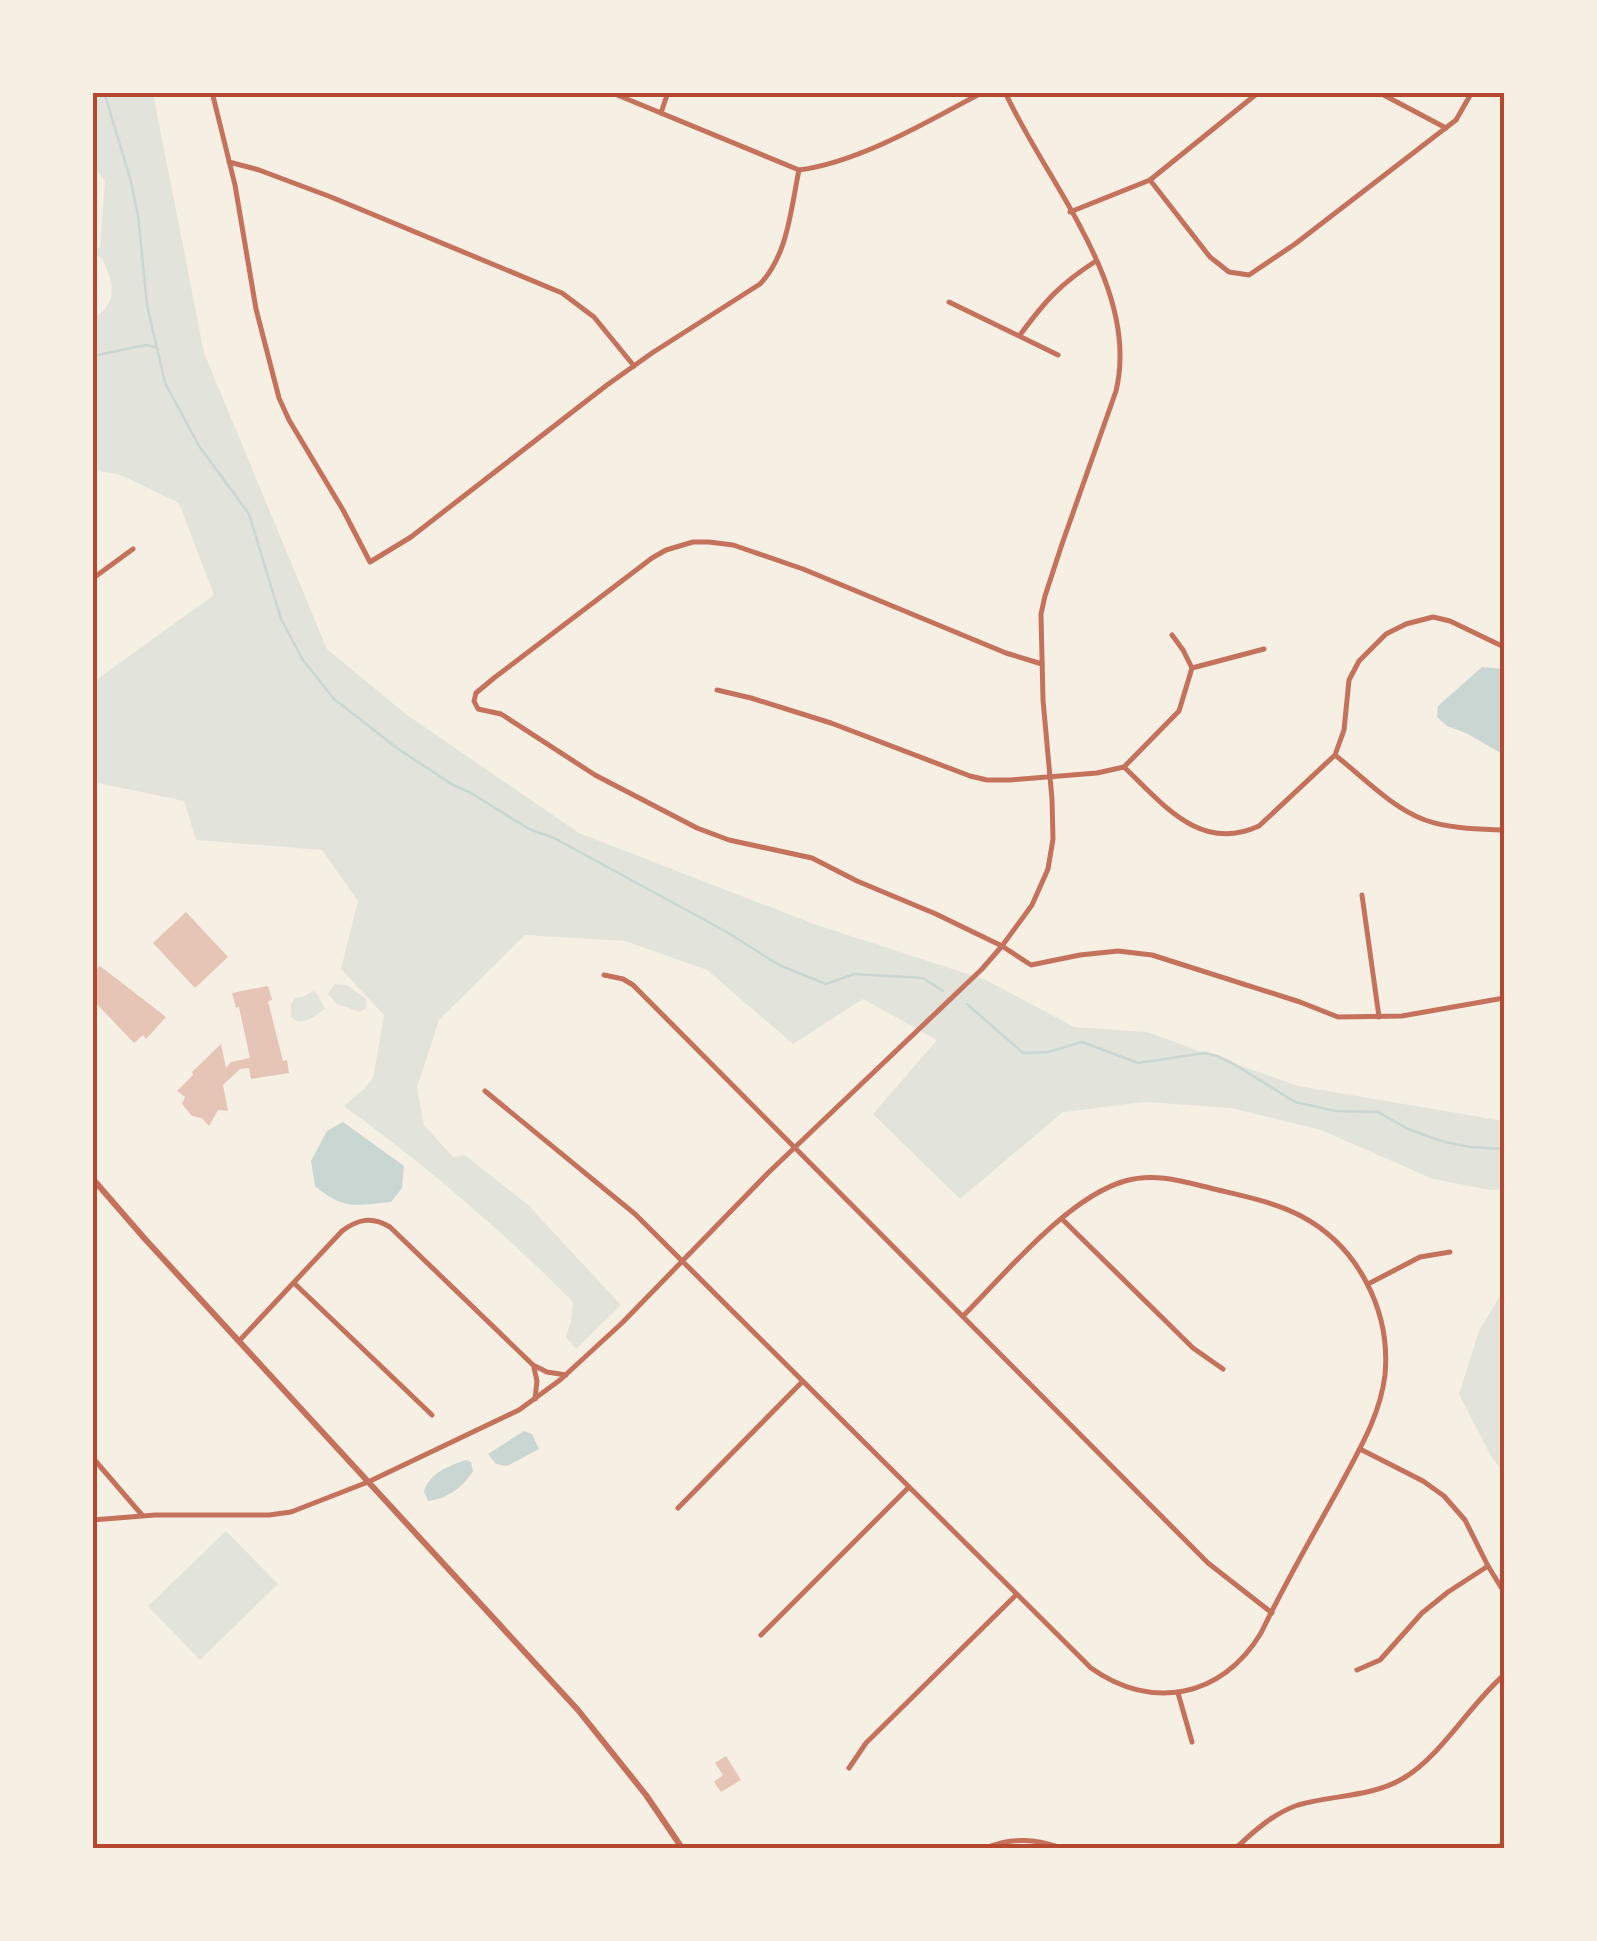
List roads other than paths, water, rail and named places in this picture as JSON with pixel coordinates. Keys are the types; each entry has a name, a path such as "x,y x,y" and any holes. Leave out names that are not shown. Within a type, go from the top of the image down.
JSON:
{"street":[{"path":"212,92 256,310 279,398 370,562 411,537 634,366 749,294 768,276 782,248 799,170"},
{"path":"610,92 799,170 858,155 984,92"},
{"path":"661,113 668,92"},
{"path":"92,1520 291,1512 368,1482 499,1422 536,1399 622,1322 794,1148 962,990 1032,905 1048,869 1053,839 1040,625 1044,596 1120,377 1120,340 1096,262 1006,92"},
{"path":"1070,212 1150,180 1260,92"},
{"path":"1378,92 1446,128"},
{"path":"1150,180 1210,257 1234,274 1249,275 1446,128 1461,114 1472,92"},
{"path":"229,162 260,170 562,292 594,316 634,366"},
{"path":"1020,336 1053,292 1096,262"},
{"path":"949,302 1058,355"},
{"path":"1042,664 1006,653 764,554 720,542 693,542 652,558 494,678 476,693 474,701 478,709 501,714 595,775 697,828 730,840 812,858 1002,946 1032,965 1118,950 1152,955 1338,1017 1402,1016 1504,998"},
{"path":"92,578 133,549"},
{"path":"1124,767 1181,820 1225,836 1245,832 1260,826 1335,755 1344,730 1350,680 1359,661 1386,634 1421,618 1434,617 1504,647"},
{"path":"716,690 832,723 970,776 1001,781 1096,773 1124,767 1179,711 1192,668 1172,635"},
{"path":"1192,668 1264,649"},
{"path":"1335,755 1395,802 1426,820 1444,826 1504,830"},
{"path":"1362,895 1379,1017"},
{"path":"604,975 633,985 1208,1564 1272,1613"},
{"path":"485,1092 634,1214 1068,1648 1106,1679 1146,1693 1178,1692 1206,1686 1232,1668 1257,1640 1376,1413 1385,1370 1382,1328 1368,1284 1353,1260 1301,1216 1264,1202 1154,1177 1124,1181 1094,1194 1046,1232 963,1316"},
{"path":"92,1178 578,1710 646,1795 682,1848"},
{"path":"239,1340 352,1223 368,1219 382,1222 404,1240 533,1365 547,1372 566,1374"},
{"path":"1062,1219 1193,1348 1223,1369"},
{"path":"1368,1284 1420,1256 1450,1252"},
{"path":"294,1283 432,1415"},
{"path":"533,1365 538,1381 536,1399"},
{"path":"678,1508 802,1382"},
{"path":"1360,1449 1444,1496 1465,1520 1504,1592"},
{"path":"92,1457 142,1515"},
{"path":"761,1635 908,1488"},
{"path":"1357,1670 1380,1660 1422,1614 1488,1566"},
{"path":"849,1768 866,1743 1016,1595"},
{"path":"1236,1848 1289,1808 1386,1786 1414,1772 1504,1676"},
{"path":"1178,1692 1192,1742"},
{"path":"986,1848 1021,1840 1062,1848"},
{"path":"1495,1847 1504,1844"}],"waterway":[{"path":"104,92 138,215 147,305 165,383 199,446 249,514 281,619 303,660 334,699 453,785 725,931 779,965 826,984 854,974 923,978 943,991"},
{"path":"92,356 146,345 155,347"},
{"path":"967,1004 1023,1053 1048,1052 1082,1042 1138,1063 1205,1053 1232,1063 1295,1102 1336,1111 1378,1112 1408,1129 1444,1142 1504,1149"}]}
